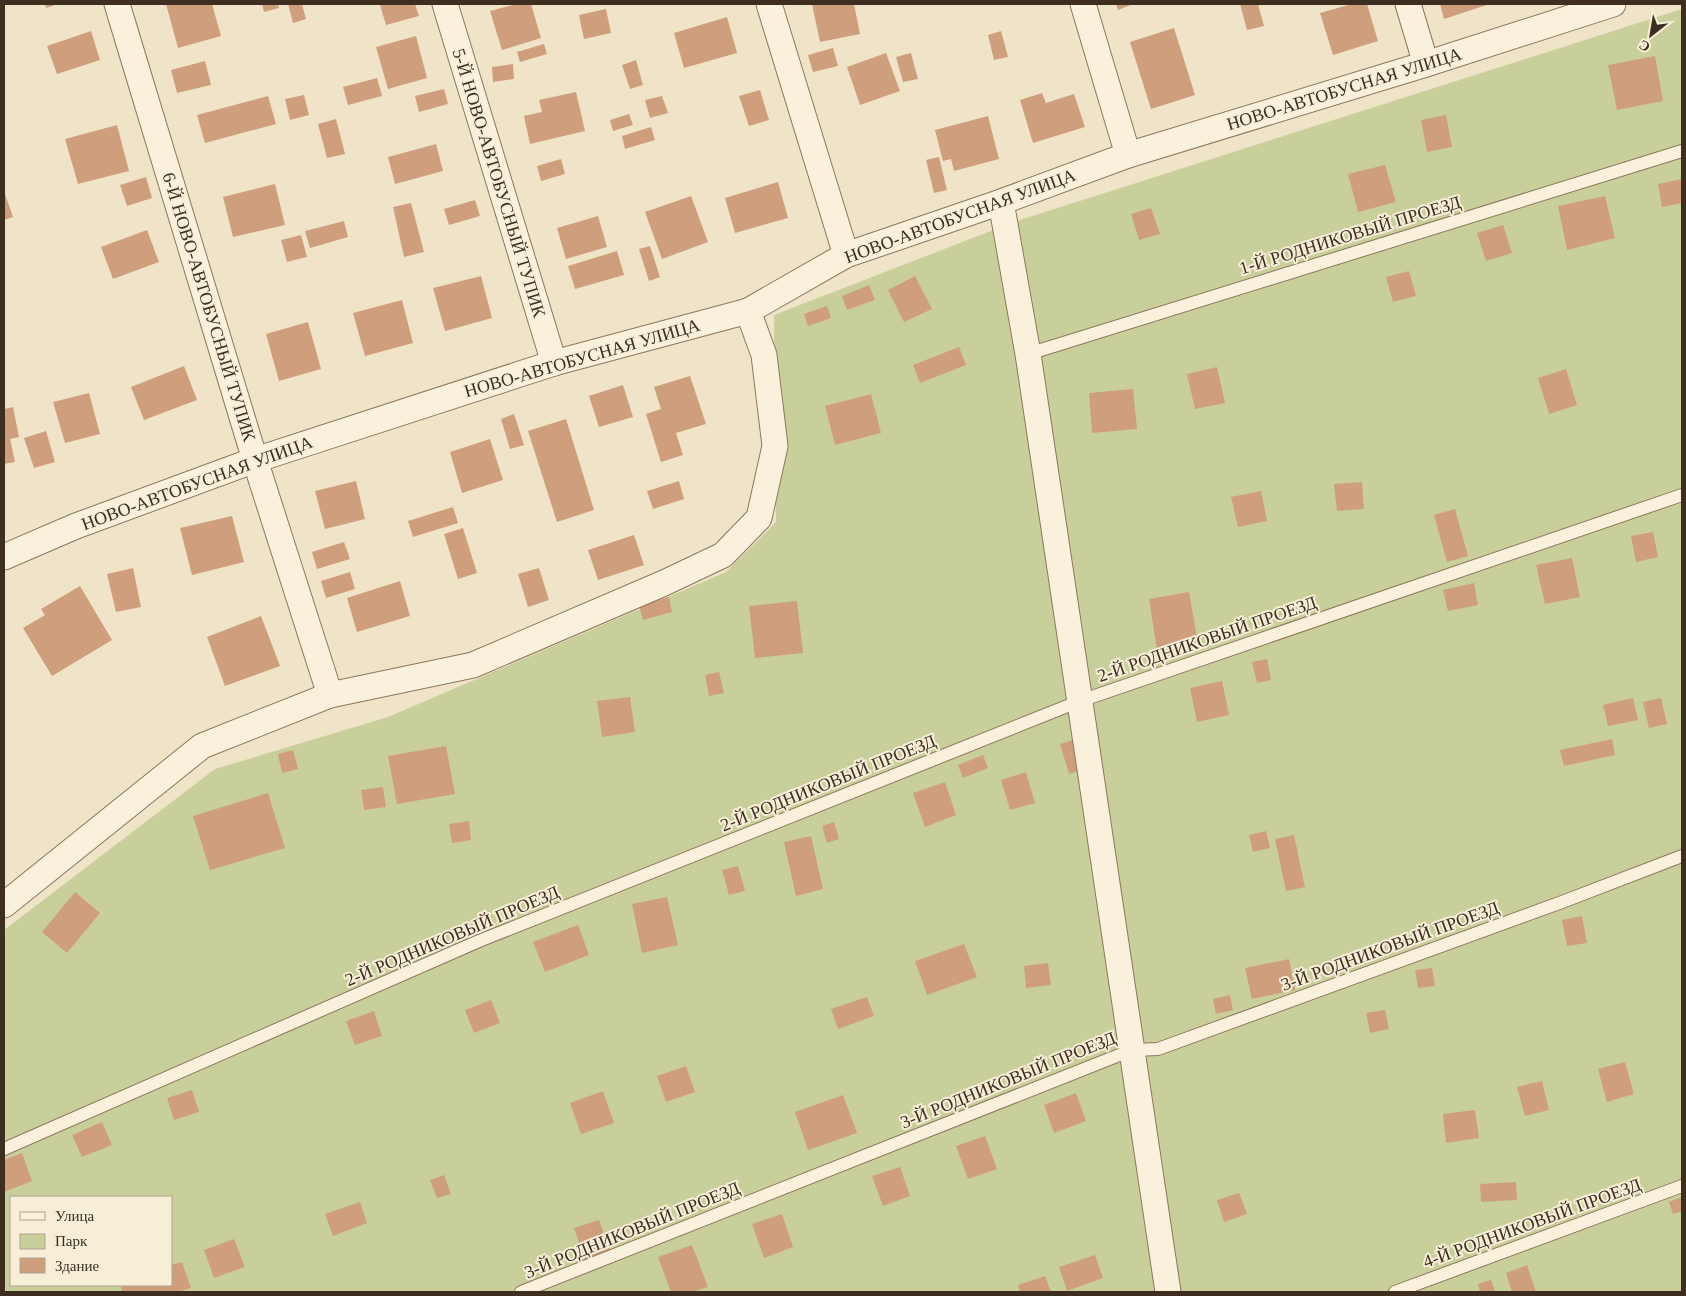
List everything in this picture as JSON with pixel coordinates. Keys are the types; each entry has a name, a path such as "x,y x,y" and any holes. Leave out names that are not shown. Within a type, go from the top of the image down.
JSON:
{"street":[{"name":"6-Й НОВО-АВТОБУСНЫЙ ТУПИК","path":"117,4 255,460 330,695"},
{"name":"5-Й НОВО-АВТОБУСНЫЙ ТУПИК","path":"445,4 554,363"},
{"path":"769,4 846,255"},
{"path":"1083,4 1128,155"},
{"path":"1408,4 1426,64"},
{"name":"НОВО-АВТОБУСНАЯ УЛИЦА","path":"4,557 76,526 255,460 554,363 748,311 846,255 1001,202 1128,155 1426,64 1613,4"},
{"path":"1001,202 1028,354 1168,1292"},
{"path":"4,905 202,746 330,695 474,665 664,583 723,554 758,518 775,446 764,355 748,311"}],"lane":[{"name":"1-Й РОДНИКОВЫЙ ПРОЕЗД","path":"1028,354 1682,150"},
{"name":"2-Й РОДНИКОВЫЙ ПРОЕЗД","path":"4,1149 479,941 1080,701 1682,495"},
{"name":"3-Й РОДНИКОВЫЙ ПРОЕЗД","path":"522,1292 1132,1050 1158,1049 1682,856"},
{"name":"4-Й РОДНИКОВЫЙ ПРОЕЗД","path":"1394,1292 1682,1186"}],"green space":[{"path":"1682,9 1682,1292 4,1292 4,930 215,769 388,717 726,572 776,522 774,315 1014,222"}],"building":[{"path":"45,4 58,4 46,8"},
{"path":"166,4 212,4 221,36 178,48"},
{"path":"262,4 278,4 279,8 264,12"},
{"path":"288,4 302,4 306,19 293,23"},
{"path":"415,4 419,16 386,25 380,5"},
{"path":"517,4 531,4 541,38 502,50 490,11"},
{"path":"812,4 854,4 860,34 820,42"},
{"path":"1116,4 1133,4 1118,10"},
{"path":"1240,4 1258,4 1264,26 1247,30"},
{"path":"1352,4 1367,4 1378,41 1333,55 1320,13"},
{"path":"1440,4 1490,4 1444,19"},
{"path":"606,9 611,33 584,39 579,15"},
{"path":"727,17 737,53 684,68 674,33"},
{"path":"1174,28 1195,95 1151,109 1130,42"},
{"path":"91,31 100,60 57,74 47,46"},
{"path":"1001,31 1008,57 994,60 988,35"},
{"path":"416,36 427,78 388,89 376,47"},
{"path":"544,44 547,54 520,62 517,52"},
{"path":"833,48 838,66 813,72 808,55"},
{"path":"886,53 900,91 860,105 847,67"},
{"path":"911,53 918,79 903,82 896,57"},
{"path":"1655,56 1663,101 1617,110 1608,65"},
{"path":"636,60 643,85 630,89 622,65"},
{"path":"205,61 211,85 177,93 171,70"},
{"path":"513,64 514,79 493,82 492,67"},
{"path":"377,78 382,96 348,105 343,87"},
{"path":"444,89 448,104 419,112 415,96"},
{"path":"760,90 769,120 749,126 739,96"},
{"path":"576,92 585,131 530,144 524,116 542,112 539,100"},
{"path":"1042,93 1046,103 1074,94 1085,127 1033,143 1020,100"},
{"path":"304,95 309,115 290,120 285,99"},
{"path":"268,96 276,124 205,143 197,115"},
{"path":"662,96 668,113 650,118 645,100"},
{"path":"629,114 633,125 613,131 610,120"},
{"path":"1446,115 1452,147 1427,152 1421,120"},
{"path":"988,116 999,159 954,171 951,159 943,161 935,130"},
{"path":"336,119 345,154 327,158 318,124"},
{"path":"117,125 129,171 78,184 65,139"},
{"path":"651,127 655,140 625,149 622,136"},
{"path":"436,144 443,171 395,184 388,157"},
{"path":"939,157 947,190 934,193 926,160"},
{"path":"561,159 565,174 541,181 537,166"},
{"path":"1385,165 1396,202 1358,212 1348,174"},
{"path":"146,177 152,198 127,206 120,185"},
{"path":"1682,179 1682,203 1662,207 1658,184"},
{"path":"778,182 788,218 735,233 725,198"},
{"path":"275,184 285,225 233,237 223,197"},
{"path":"4,191 13,217 4,220"},
{"path":"691,196 708,242 662,259 645,212"},
{"path":"1605,196 1615,238 1567,250 1558,206"},
{"path":"475,200 480,216 449,225 444,209"},
{"path":"411,203 424,252 404,257 393,207"},
{"path":"1151,208 1160,234 1139,240 1131,214"},
{"path":"598,216 607,247 566,259 557,228"},
{"path":"344,221 348,237 310,248 305,231"},
{"path":"1503,225 1512,253 1486,261 1477,233"},
{"path":"147,230 159,262 113,279 101,247"},
{"path":"301,235 307,257 287,262 281,240"},
{"path":"650,246 660,277 649,281 639,249"},
{"path":"617,251 624,275 575,289 568,266"},
{"path":"1409,271 1416,296 1393,302 1386,277"},
{"path":"481,276 492,318 445,331 433,288"},
{"path":"915,276 932,309 904,322 888,290"},
{"path":"869,285 875,300 847,310 842,296"},
{"path":"402,300 413,343 365,356 353,313"},
{"path":"827,306 831,318 808,326 804,314"},
{"path":"308,322 321,369 279,381 266,334"},
{"path":"959,347 966,365 920,383 913,365"},
{"path":"184,366 197,400 144,420 131,387"},
{"path":"1217,367 1225,403 1195,409 1187,374"},
{"path":"1566,369 1577,405 1549,414 1538,378"},
{"path":"690,376 706,424 676,433 683,455 661,462 646,414 661,409 654,387"},
{"path":"623,385 633,417 599,427 589,396"},
{"path":"1133,389 1137,429 1092,433 1089,393"},
{"path":"89,393 100,434 65,443 53,402"},
{"path":"871,394 881,433 835,445 825,406"},
{"path":"13,407 19,437 10,439 15,462 4,464 4,409"},
{"path":"514,414 524,445 510,449 501,419"},
{"path":"566,419 594,510 557,522 528,431"},
{"path":"46,431 55,462 34,468 24,438"},
{"path":"490,439 503,480 462,493 450,452"},
{"path":"356,481 365,519 325,529 315,491"},
{"path":"679,481 684,499 653,509 647,491"},
{"path":"1362,482 1364,509 1337,511 1334,484"},
{"path":"1261,491 1267,521 1238,527 1231,497"},
{"path":"453,507 458,523 413,537 408,521"},
{"path":"1455,509 1468,556 1447,562 1434,515"},
{"path":"232,516 244,562 192,575 180,528"},
{"path":"463,528 477,573 458,579 444,534"},
{"path":"1653,532 1658,557 1636,562 1631,536"},
{"path":"634,535 644,565 598,580 588,550"},
{"path":"344,542 350,559 317,569 312,552"},
{"path":"1572,558 1580,597 1545,604 1536,565"},
{"path":"133,568 141,607 116,612 107,574"},
{"path":"539,568 549,600 528,607 518,574"},
{"path":"350,572 355,589 326,598 321,581"},
{"path":"400,581 410,616 357,632 347,598"},
{"path":"1474,583 1478,605 1448,611 1443,590"},
{"path":"80,586 112,640 52,676 23,628 45,615 41,609"},
{"path":"1189,592 1198,643 1157,650 1149,599"},
{"path":"669,597 672,612 643,620 639,605"},
{"path":"797,601 803,653 755,658 749,606"},
{"path":"261,616 280,666 225,686 207,637"},
{"path":"1267,659 1271,680 1257,683 1252,662"},
{"path":"719,672 724,693 709,696 705,675"},
{"path":"1222,681 1229,715 1197,722 1190,688"},
{"path":"630,697 635,732 602,737 597,701"},
{"path":"1633,698 1638,720 1608,726 1603,705"},
{"path":"1661,698 1667,724 1649,728 1643,702"},
{"path":"1612,739 1615,755 1564,766 1560,750"},
{"path":"1073,740 1081,770 1069,774 1060,744"},
{"path":"446,746 455,794 397,804 388,756"},
{"path":"293,750 298,769 282,773 278,754"},
{"path":"983,755 988,768 963,778 958,765"},
{"path":"1026,772 1035,803 1010,810 1001,780"},
{"path":"945,782 956,815 925,827 913,793"},
{"path":"383,787 386,807 364,810 361,790"},
{"path":"268,793 285,848 210,870 193,816"},
{"path":"469,821 471,840 452,843 449,824"},
{"path":"834,822 839,839 827,843 822,826"},
{"path":"1266,831 1270,848 1253,852 1249,835"},
{"path":"1294,835 1305,887 1286,891 1275,839"},
{"path":"811,836 823,889 796,896 784,842"},
{"path":"738,866 745,891 729,895 722,870"},
{"path":"75,892 100,913 67,953 42,932"},
{"path":"667,897 678,945 642,953 632,904"},
{"path":"1582,916 1587,943 1567,946 1562,920"},
{"path":"578,925 589,955 545,972 533,942"},
{"path":"964,944 977,977 927,995 915,961"},
{"path":"1289,959 1295,990 1252,999 1245,968"},
{"path":"1048,963 1051,985 1026,988 1024,966"},
{"path":"1432,968 1435,986 1418,988 1415,970"},
{"path":"1230,995 1233,1010 1216,1014 1213,999"},
{"path":"867,997 874,1016 838,1029 831,1009"},
{"path":"491,1000 500,1023 474,1033 465,1010"},
{"path":"1385,1010 1389,1029 1370,1033 1366,1013"},
{"path":"374,1011 382,1036 355,1045 346,1021"},
{"path":"1625,1062 1634,1094 1607,1102 1598,1069"},
{"path":"686,1066 695,1092 666,1102 657,1076"},
{"path":"1542,1081 1549,1110 1525,1116 1517,1087"},
{"path":"192,1090 199,1112 174,1120 167,1098"},
{"path":"603,1091 614,1123 581,1134 570,1103"},
{"path":"1076,1093 1086,1121 1054,1133 1044,1105"},
{"path":"843,1095 857,1133 808,1150 795,1112"},
{"path":"1475,1110 1479,1138 1446,1143 1443,1114"},
{"path":"102,1122 112,1145 82,1157 72,1135"},
{"path":"985,1136 997,1169 968,1179 956,1146"},
{"path":"22,1153 32,1181 4,1192 4,1160"},
{"path":"900,1167 910,1196 883,1206 872,1176"},
{"path":"444,1175 451,1194 437,1198 430,1180"},
{"path":"1516,1182 1517,1200 1481,1202 1480,1184"},
{"path":"1239,1193 1247,1214 1224,1222 1217,1200"},
{"path":"1682,1197 1682,1211 1673,1214 1669,1202"},
{"path":"360,1202 367,1223 333,1236 325,1214"},
{"path":"782,1214 793,1247 764,1258 752,1224"},
{"path":"599,1220 610,1251 585,1260 574,1228"},
{"path":"234,1239 245,1267 214,1278 204,1250"},
{"path":"692,1245 708,1287 692,1292 671,1292 658,1257"},
{"path":"1095,1255 1103,1278 1067,1291 1059,1267"},
{"path":"182,1262 191,1288 178,1292 123,1292 120,1286 172,1286 172,1265"},
{"path":"1527,1265 1536,1292 1512,1292 1506,1273"},
{"path":"1045,1276 1051,1292 1020,1292 1018,1285"},
{"path":"1491,1280 1495,1292 1480,1292 1478,1284"}]}
